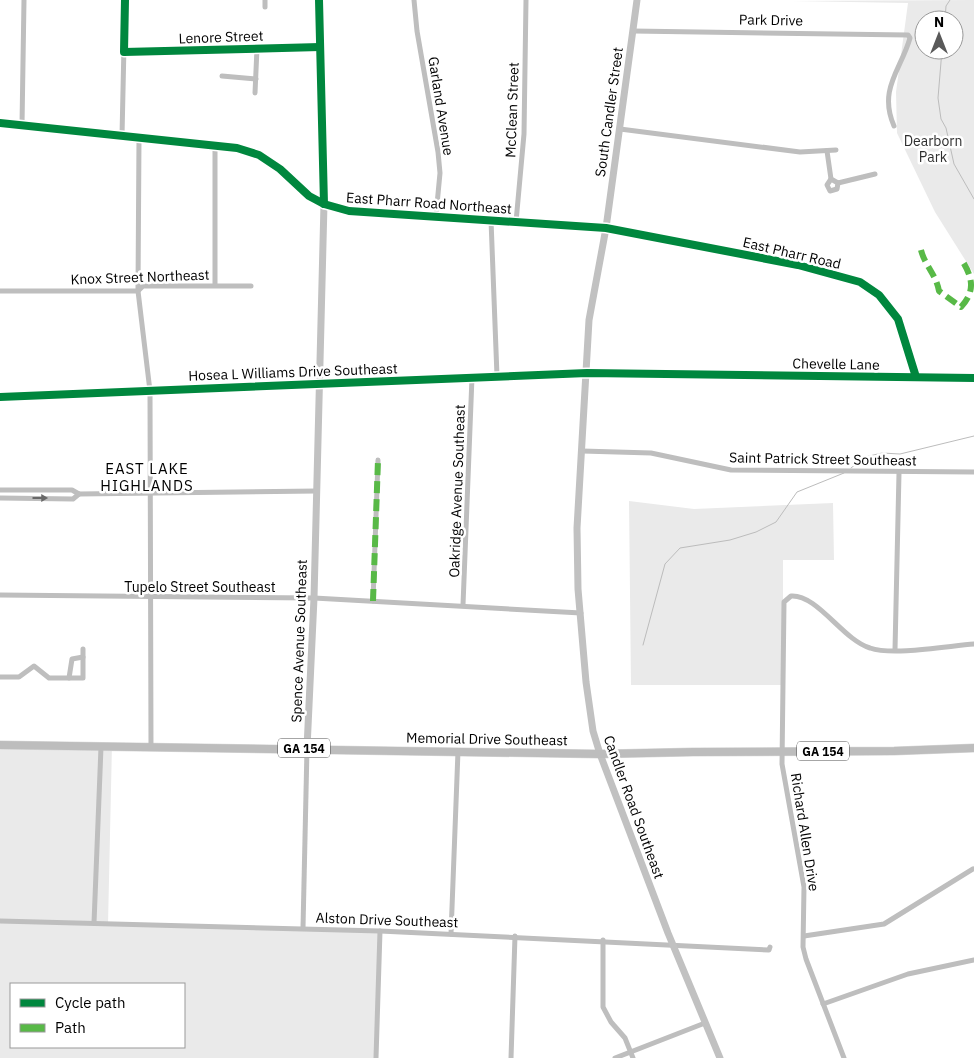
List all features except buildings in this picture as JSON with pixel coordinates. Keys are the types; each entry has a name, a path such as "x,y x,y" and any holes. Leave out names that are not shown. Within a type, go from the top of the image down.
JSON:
{"main road":[{"name":"Memorial Drive Southeast","path":"0,745 307,748 600,754 894,752 974,748"}],"street":[{"path":"22,125 24,0"},
{"path":"122,136 125,0"},
{"path":"265,0 265,7"},
{"name":"Spence Avenue Southeast","path":"302,928 307,748 314,598 324,204 319,0"},
{"name":"Garland Avenue","path":"414,0 417,31 438,152 440,172 436,215"},
{"name":"McClean Street","path":"516,222 524,134 526,0"},
{"name":"South Candler Street","path":"586,373 589,320 606,228 637,0"},
{"name":"Park Drive","path":"633,31 908,35 910,38 907,51 893,76 889,98 890,116 894,126"},
{"name":"Lenore Street","path":"124,52 320,47"},
{"path":"255,92 257,48"},
{"path":"222,76 256,79"},
{"name":"East Pharr Road Northeast","path":"0,123 237,148 259,155 280,168 309,196 324,204 349,210 606,228"},
{"path":"620,129 800,152 836,150"},
{"path":"138,138 138,291 150,391 151,747"},
{"path":"215,146 215,285"},
{"path":"827,151 831,179 827,185 830,191 837,189 838,183"},
{"path":"831,179 838,183 875,174"},
{"path":"491,220 497,376"},
{"name":"East Pharr Road","path":"606,228 798,265 868,286 891,308 898,319 916,377"},
{"name":"Knox Street Northeast","path":"0,291 138,291 143,286 251,286"},
{"name":"Hosea L Williams Drive Southeast","path":"0,397 586,373"},
{"name":"Chevelle Lane","path":"586,373 974,378"},
{"name":"Candler Road Southeast","path":"586,373 576,528 580,613 586,682 593,731 672,944 720,1058"},
{"name":"Oakridge Avenue Southeast","path":"463,605 472,377"},
{"name":"Saint Patrick Street Southeast","path":"582,451 652,453 731,470 900,473 974,472"},
{"path":"372,601 378,460"},
{"path":"900,473 895,650 974,644"},
{"path":"0,490 72,490 79,494 317,491"},
{"path":"0,498 73,499 79,494"},
{"name":"Tupelo Street Southeast","path":"0,595 150,598 314,598 580,613"},
{"name":"Richard Allen Drive","path":"844,1058 803,947 804,887 782,764 784,752 784,602 791,596 801,597 812,603 862,645 878,650 895,650"},
{"path":"0,676 19,676 34,666 48,678 83,678 83,649"},
{"path":"69,678 72,659 83,657"},
{"path":"94,923 101,746"},
{"path":"451,934 458,751"},
{"path":"804,936 884,924 973,869"},
{"name":"Alston Drive Southeast","path":"0,921 302,928 603,940 769,950 770,947"},
{"path":"376,1058 380,931"},
{"path":"511,1058 515,936"},
{"path":"603,940 603,1007 611,1022 625,1038 633,1058"},
{"path":"823,1004 908,974 974,960"},
{"path":"615,1058 705,1023"}],"green space":[{"name":"Dearborn Park","path":"974,0 974,274 935,212 897,133 896,92 908,3 792,1"},
{"path":"629,501 694,509 833,503 834,560 783,560 783,685 631,685"},
{"path":"0,743 112,744 108,925 381,932 377,1058 0,1058"}],"waterway":[{"path":"946,10 950,0"},
{"path":"941,60 938,98 941,119 946,128 954,164 974,199"},
{"path":"851,468 865,457 882,453 900,454 974,436"},
{"path":"643,645 665,564 680,548 730,540 756,532 776,522 797,492 844,473"}],"marked path":[{"path":"921,250 939,291 961,307 968,297 971,286 971,280 963,262"},
{"path":"373,601 378,460"}],"cycle path":[{"path":"125,0 124,52 320,47"},
{"path":"319,0 324,204"},
{"path":"0,123 237,148 259,155 280,169 309,196 324,204 349,211 606,228 798,265 860,282 879,295 898,319 916,377"},
{"path":"0,397 587,373 974,378"}],"district":[{"name":"EAST LAKE HIGHLANDS","path":"147,476"}]}
